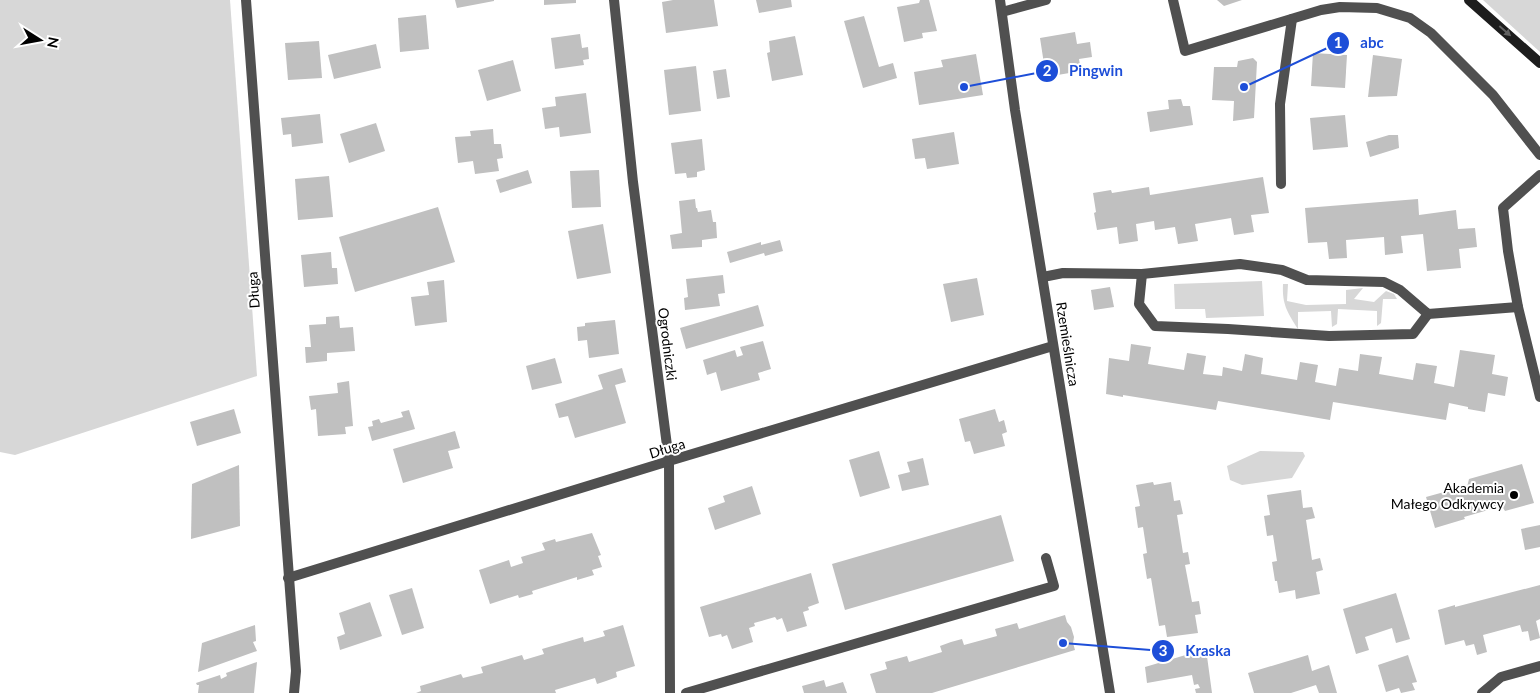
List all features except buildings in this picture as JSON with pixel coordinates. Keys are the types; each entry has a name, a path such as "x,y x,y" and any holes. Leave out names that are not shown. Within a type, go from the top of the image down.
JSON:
{"main road":[{"path":"1469,0 1540,63"}],"street":[{"name":"Długa","path":"246,0 296,672 294,693"},
{"name":"Ogrodniczki","path":"614,0 633,182 669,461 670,693"},
{"name":"Rzemieślnicza","path":"1000,0 1015,110 1110,693"},
{"path":"1173,0 1185,51 1339,3 1377,8 1410,18 1431,34 1493,95 1540,155"},
{"path":"1002,12 1041,1"},
{"path":"1281,184 1280,104 1292,19"},
{"path":"1540,174 1503,208 1518,308 1540,397"},
{"path":"1043,277 1063,273 1142,274 1240,264 1282,270 1307,280 1384,282 1400,290 1428,314 1518,308"},
{"path":"1142,274 1139,304 1156,326 1329,336 1413,334 1428,314"},
{"name":"Długa","path":"288,578 1053,346"},
{"path":"686,693 1054,586 1046,558"},
{"path":"1482,693 1501,677 1540,666"}],"shaded area":[{"path":"0,0 230,0 257,376 15,455 0,452"},
{"path":"1483,0 1540,0 1540,52"},
{"path":"1262,281 1264,316 1206,318 1205,309 1175,309 1174,284"},
{"path":"1283,284 1288,284 1287,301 1306,305 1346,304 1346,290 1363,288 1354,299 1374,302 1386,291 1394,294 1397,299 1383,299 1381,323 1377,326 1377,311 1338,309 1337,324 1332,327 1331,311 1298,312 1298,329 1286,308 1283,297"},
{"path":"1260,451 1303,452 1305,456 1292,478 1242,485 1230,480 1227,466"}],"place":[{"name":"Pingwin","path":"964,87"},
{"name":"abc","path":"1244,87"},
{"name":"Akademia Małego Odkrywcy","path":"1514,495"},
{"name":"Kraska","path":"1063,643"}]}
